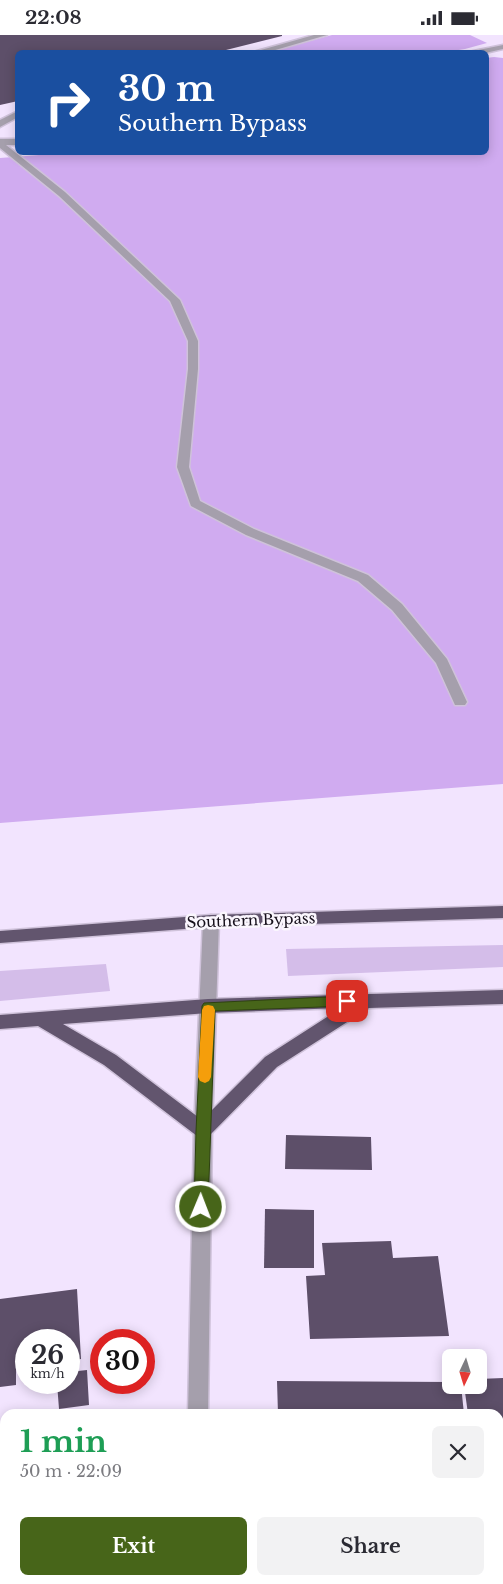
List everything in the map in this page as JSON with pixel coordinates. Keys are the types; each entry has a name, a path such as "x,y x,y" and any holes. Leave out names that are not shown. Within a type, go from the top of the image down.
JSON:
{"highway":[{"name":"Southern Bypass","path":"0,937 211,921 503,912"},
{"path":"0,1022 208,1006 503,997"},
{"path":"39,1019 110,1060 202,1131 271,1062 367,1000"}],"street":[{"path":"265,50 322,35"},
{"path":"486,50 503,47"},
{"path":"0,124 15,115"},
{"path":"0,143 15,142"},
{"path":"0,143 62,194 175,300 192,341 193,369 183,467 195,503 250,532 363,578 397,607 442,662 460,701"},
{"path":"198,1409 202,1131 211,921"}],"shaded area":[{"path":"332,35 470,35 487,43 458,50 276,50"},
{"path":"489,58 503,58 503,784 0,823 0,158 39,155 489,155"},
{"path":"503,945 503,967 288,976 286,949"},
{"path":"106,964 110,991 0,1001 0,971"}],"building":[{"path":"0,35 282,35 226,50 15,50 15,102 0,105"},
{"path":"286,1135 371,1137 372,1170 285,1169"},
{"path":"265,1209 314,1210 314,1268 264,1268"},
{"path":"391,1241 393,1258 438,1256 449,1336 310,1339 306,1276 325,1275 322,1243"},
{"path":"77,1289 79,1329 15,1329 15,1385 0,1387 0,1299"},
{"path":"87,1370 89,1405 59,1409 58,1394 80,1394 80,1371"},
{"path":"503,1378 503,1409 467,1409 465,1394 488,1394 488,1379"},
{"path":"277,1381 442,1382 442,1394 462,1394 463,1409 278,1409"}],"slow traffic":[{"path":"205,1077 208,1010"}],"route":[{"path":"201,1207 202,1131 208,1006 347,1001"}]}
